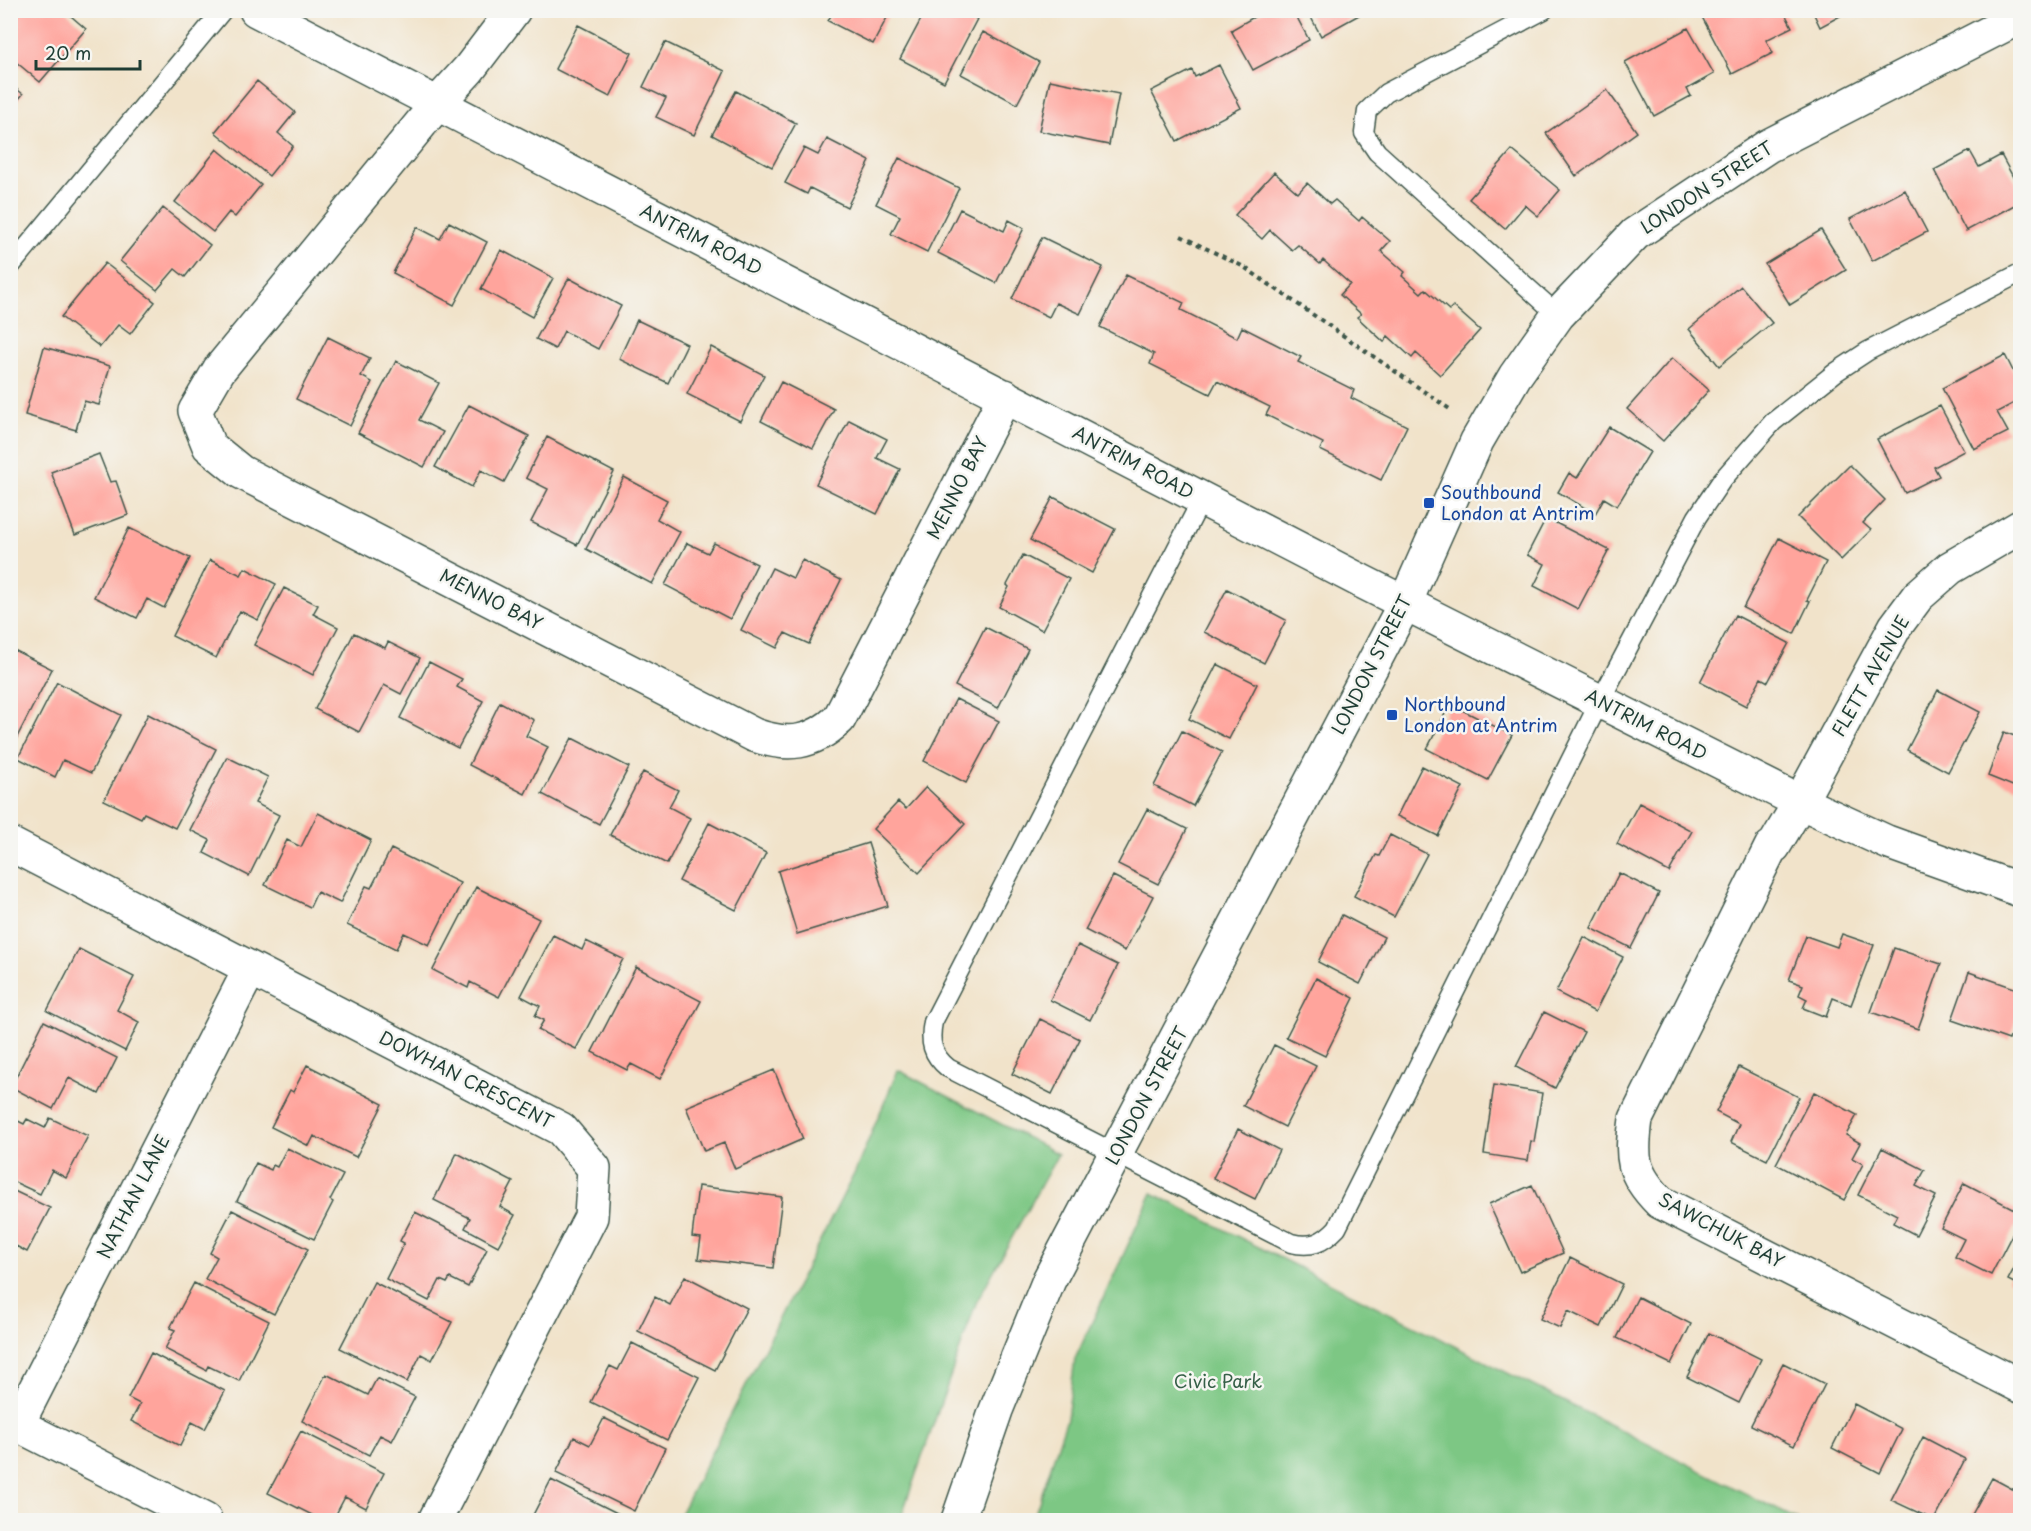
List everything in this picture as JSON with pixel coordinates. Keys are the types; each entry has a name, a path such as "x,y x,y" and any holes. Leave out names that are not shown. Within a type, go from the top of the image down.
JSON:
{"street":[{"name":"ANTRIM ROAD","path":"256,10 1202,499 1800,802 1887,842 2020,890"},
{"path":"437,104 469,69 514,10"},
{"name":"LONDON STREET","path":"958,1521 996,1410 1049,1280 1405,603 1477,441 1515,376 1558,315 1635,234 1768,146 2020,17"},
{"name":"MENNO BAY","path":"437,104 219,370 195,411 209,446 241,472 272,488 754,735 769,741 785,743 816,736 839,719 1005,396"},
{"name":"FLETT AVENUE","path":"1800,802 1895,627 1918,596 1950,568 2020,526"},
{"name":"SAWCHUK BAY","path":"1800,802 1774,846 1771,847 1636,1119 1633,1142 1634,1165 1644,1186 1660,1202 2020,1386"},
{"name":"DOWHAN CRESCENT","path":"10,844 561,1128 594,1168 591,1217 435,1521"},
{"name":"NATHAN LANE","path":"14,1423 250,969"},
{"path":"14,1423 205,1521"}],"lane":[{"path":"10,267 223,10"},
{"path":"1544,10 1386,93 1367,111 1364,133 1377,152 1558,315"},
{"path":"1202,499 933,1022 930,1036 932,1049 948,1068 1291,1243 1303,1246 1316,1245 1328,1238 1337,1228 1600,701 1697,517 1722,480 1773,422 1836,372 1868,351 2020,273"}],"path":[{"path":"1181,236 1244,267 1451,410"}],"green space":[{"path":"898,1070 1058,1154 976,1303 900,1520 677,1520 855,1172"},
{"name":"Civic Park","path":"1152,1193 1798,1520 1033,1520 1067,1418 1075,1359"}],"building":[{"path":"10,10 64,10 86,29 40,82 10,57"},
{"path":"834,10 891,10 873,44 828,21"},
{"path":"926,10 962,10 977,19 944,82 900,59"},
{"path":"1266,10 1293,10 1309,40 1253,70 1231,30"},
{"path":"1307,10 1368,10 1321,36"},
{"path":"1710,10 1783,10 1792,27 1766,40 1773,53 1732,74 1701,15"},
{"path":"1812,10 1851,10 1820,27"},
{"path":"578,25 632,53 610,97 555,69"},
{"path":"1688,28 1714,74 1687,89 1691,96 1654,116 1625,62"},
{"path":"983,32 1039,62 1017,104 961,74"},
{"path":"665,42 725,71 694,135 656,117 666,98 643,87"},
{"path":"1219,65 1241,108 1177,141 1151,91 1192,70 1195,77"},
{"path":"1050,80 1119,94 1109,145 1039,131"},
{"path":"257,81 295,112 278,133 293,146 269,176 215,132"},
{"path":"10,84 23,94 10,109"},
{"path":"1607,90 1637,132 1576,176 1546,133"},
{"path":"736,91 796,123 772,167 712,135"},
{"path":"827,139 870,161 847,207 810,188 807,194 785,183 804,148 818,155"},
{"path":"217,149 261,185 235,217 229,212 213,232 175,202"},
{"path":"1512,150 1560,190 1538,216 1525,205 1505,229 1469,199"},
{"path":"1970,151 1979,167 2001,155 2020,190 2020,202 1966,231 1934,170"},
{"path":"899,158 959,188 927,252 891,234 900,216 876,204"},
{"path":"1274,172 1298,193 1307,183 1330,204 1335,200 1359,221 1362,217 1390,241 1381,251 1405,272 1402,276 1421,293 1425,289 1449,310 1453,306 1480,330 1440,375 1416,353 1412,358 1388,336 1384,342 1357,317 1361,314 1340,295 1350,284 1323,260 1320,264 1298,245 1292,250 1270,230 1262,239 1235,215"},
{"path":"1905,190 1927,232 1872,261 1850,219"},
{"path":"163,208 210,245 185,277 175,269 157,290 120,261"},
{"path":"960,209 1004,231 1009,220 1024,228 996,283 938,253"},
{"path":"449,222 487,242 454,305 393,273 417,227 440,239"},
{"path":"1821,230 1846,270 1790,305 1765,264"},
{"path":"1042,237 1103,267 1080,314 1056,303 1049,317 1012,299"},
{"path":"501,250 553,278 532,317 481,289"},
{"path":"105,263 155,302 130,334 118,325 100,347 61,317"},
{"path":"1126,275 1184,303 1181,310 1237,338 1242,327 1301,357 1298,362 1354,390 1351,398 1407,426 1381,480 1320,450 1323,443 1266,415 1270,407 1217,381 1210,394 1150,364 1154,354 1100,327"},
{"path":"569,278 621,306 598,349 564,331 555,349 536,339"},
{"path":"1741,286 1772,323 1719,366 1689,329"},
{"path":"637,320 687,344 668,383 619,359"},
{"path":"328,337 370,358 361,376 372,382 350,426 296,399"},
{"path":"44,347 110,366 99,405 84,401 76,430 25,415"},
{"path":"711,347 764,375 740,421 687,394"},
{"path":"2005,355 2020,385 2020,400 1997,412 2008,432 1974,449 1942,388"},
{"path":"1672,358 1709,390 1663,441 1627,409"},
{"path":"396,361 439,383 419,420 443,432 424,467 358,433"},
{"path":"781,382 834,409 813,448 761,421"},
{"path":"469,405 529,436 504,482 481,470 472,487 435,467"},
{"path":"1940,406 1964,451 1934,467 1939,476 1905,493 1877,439"},
{"path":"849,420 887,439 877,458 900,469 877,514 816,484"},
{"path":"1609,427 1650,452 1617,506 1604,498 1595,514 1558,492 1569,473 1577,478"},
{"path":"547,437 614,472 577,545 531,522 548,489 526,478"},
{"path":"99,454 110,482 116,481 128,515 75,535 51,472"},
{"path":"1850,465 1885,500 1863,523 1871,530 1841,560 1798,517"},
{"path":"624,477 667,500 657,519 680,532 652,584 586,549"},
{"path":"1053,497 1115,529 1092,573 1030,540"},
{"path":"1546,518 1609,550 1578,609 1534,586 1545,564 1527,555"},
{"path":"129,528 190,558 164,608 147,599 137,618 94,597"},
{"path":"1779,538 1826,562 1807,600 1810,601 1794,634 1743,608"},
{"path":"687,543 708,553 714,543 757,564 730,619 665,585"},
{"path":"1023,555 1069,579 1042,630 999,607 1009,587 1007,585"},
{"path":"210,560 241,575 245,568 276,584 258,620 240,611 216,658 172,636"},
{"path":"802,560 841,580 809,644 785,633 777,648 741,630 772,568 793,578"},
{"path":"284,588 318,605 313,614 338,627 313,675 254,645"},
{"path":"1227,589 1286,620 1264,663 1204,632"},
{"path":"1735,615 1789,643 1768,682 1761,678 1746,706 1700,682"},
{"path":"985,627 1028,649 998,708 955,686"},
{"path":"354,633 385,648 388,642 420,658 401,694 384,685 359,732 315,709"},
{"path":"10,648 52,669 16,739 10,736"},
{"path":"429,662 462,679 457,687 483,701 458,748 400,718"},
{"path":"1217,664 1257,684 1229,739 1189,719"},
{"path":"57,682 121,715 91,773 63,760 55,777 18,758"},
{"path":"1938,690 1980,712 1948,772 1907,750"},
{"path":"956,699 999,721 966,783 924,761"},
{"path":"500,702 534,720 526,736 548,747 525,794 469,765"},
{"path":"1450,704 1512,735 1488,780 1427,749"},
{"path":"148,714 216,749 175,828 144,813 141,818 104,800"},
{"path":"1182,731 1222,752 1193,806 1154,786"},
{"path":"2004,732 2020,738 2020,789 1988,776"},
{"path":"572,738 629,767 599,824 542,794"},
{"path":"227,757 268,777 255,803 279,815 249,876 204,853 210,840 190,830"},
{"path":"1422,766 1463,787 1438,836 1397,816"},
{"path":"643,772 678,790 669,807 690,818 667,864 610,835"},
{"path":"926,787 965,824 919,873 873,829 898,802 906,809"},
{"path":"1639,803 1692,831 1669,872 1617,844"},
{"path":"1147,809 1187,829 1158,884 1118,864"},
{"path":"318,813 371,840 340,903 317,892 310,907 265,885 287,840 301,847"},
{"path":"709,823 766,853 736,910 679,881"},
{"path":"1390,835 1427,854 1394,917 1354,896 1376,855 1379,856"},
{"path":"868,843 888,906 797,934 778,871"},
{"path":"391,849 460,883 429,945 404,933 396,949 347,925 366,886 371,888"},
{"path":"1619,873 1659,893 1631,948 1591,928"},
{"path":"1113,876 1153,896 1125,951 1085,930"},
{"path":"476,887 539,919 499,997 470,982 468,988 433,970"},
{"path":"1342,915 1384,937 1360,984 1318,962"},
{"path":"1842,934 1874,945 1851,1005 1833,998 1826,1017 1803,1008 1807,999 1799,995 1803,985 1789,980 1806,936 1837,947"},
{"path":"553,935 582,950 586,941 623,959 576,1049 538,1030 544,1020 535,1016 540,1006 521,996"},
{"path":"1584,937 1623,957 1595,1012 1556,992"},
{"path":"1078,945 1118,965 1090,1020 1050,1000"},
{"path":"1894,948 1941,964 1918,1029 1871,1012"},
{"path":"79,949 134,977 117,1010 139,1022 125,1051 47,1011"},
{"path":"636,967 701,1001 660,1079 631,1064 627,1070 592,1052"},
{"path":"1969,972 2020,990 2020,1008 2009,1040 1952,1020"},
{"path":"1316,978 1354,998 1325,1056 1286,1037"},
{"path":"1544,1012 1584,1032 1555,1088 1516,1067"},
{"path":"1040,1019 1080,1039 1052,1094 1012,1074"},
{"path":"44,1021 117,1058 99,1094 69,1078 53,1109 11,1087"},
{"path":"1274,1045 1316,1066 1285,1127 1243,1106"},
{"path":"307,1065 383,1104 356,1157 314,1136 309,1146 271,1127 290,1090 293,1092"},
{"path":"1739,1067 1799,1097 1767,1160 1731,1142 1739,1124 1716,1112"},
{"path":"774,1070 803,1139 735,1169 724,1143 704,1151 686,1107"},
{"path":"1494,1085 1542,1093 1534,1142 1531,1141 1528,1161 1484,1154"},
{"path":"1814,1092 1857,1115 1846,1135 1860,1143 1852,1158 1863,1164 1844,1200 1776,1164"},
{"path":"10,1117 24,1124 27,1119 45,1128 50,1118 88,1136 66,1178 52,1170 40,1194 10,1180"},
{"path":"1238,1129 1279,1150 1255,1199 1213,1178"},
{"path":"287,1148 343,1175 330,1200 333,1202 314,1239 237,1201 256,1163 271,1170 273,1165 277,1167"},
{"path":"1882,1148 1925,1170 1916,1186 1936,1196 1916,1235 1893,1223 1897,1215 1858,1195"},
{"path":"457,1153 513,1182 500,1207 515,1215 498,1246 465,1228 470,1218 434,1200"},
{"path":"1964,1183 2020,1212 2020,1219 1991,1275 1955,1257 1964,1239 1941,1228"},
{"path":"1532,1185 1563,1253 1520,1272 1489,1204"},
{"path":"698,1186 782,1197 773,1268 698,1259 701,1238 692,1237"},
{"path":"10,1189 50,1208 27,1252 16,1246 10,1257"},
{"path":"232,1210 308,1249 274,1314 205,1279 217,1257 210,1253"},
{"path":"415,1212 487,1249 468,1287 450,1278 447,1283 440,1280 429,1301 386,1279 404,1243 400,1241"},
{"path":"2020,1257 2020,1286 2008,1280"},
{"path":"1570,1258 1622,1284 1601,1327 1568,1311 1560,1328 1540,1319"},
{"path":"685,1276 747,1308 715,1370 638,1331 655,1297 670,1305"},
{"path":"374,1282 452,1322 432,1360 421,1354 407,1382 340,1348"},
{"path":"194,1283 269,1321 239,1381 208,1366 206,1370 165,1349 175,1330 170,1328"},
{"path":"1638,1297 1691,1324 1671,1364 1617,1338"},
{"path":"1709,1333 1761,1359 1739,1403 1687,1377"},
{"path":"632,1343 699,1377 667,1440 591,1402 610,1366 618,1370"},
{"path":"151,1353 225,1391 205,1429 192,1422 180,1446 131,1421 140,1404 128,1398"},
{"path":"1783,1363 1825,1384 1794,1446 1751,1425"},
{"path":"326,1374 368,1395 377,1378 415,1397 392,1441 380,1435 369,1455 302,1421"},
{"path":"1854,1404 1902,1429 1880,1473 1832,1448"},
{"path":"604,1418 665,1448 634,1511 556,1473 574,1437 590,1445"},
{"path":"301,1431 384,1473 366,1508 345,1497 333,1520 322,1520 268,1493"},
{"path":"1923,1437 1965,1459 1934,1520 1891,1500"},
{"path":"1992,1478 2020,1493 2020,1520 1969,1520"},
{"path":"551,1480 631,1520 543,1520 533,1515"}],"place":[{"name":"Southbound London at Antrim","path":"1429,503"},
{"name":"Northbound London at Antrim","path":"1392,715"}]}
